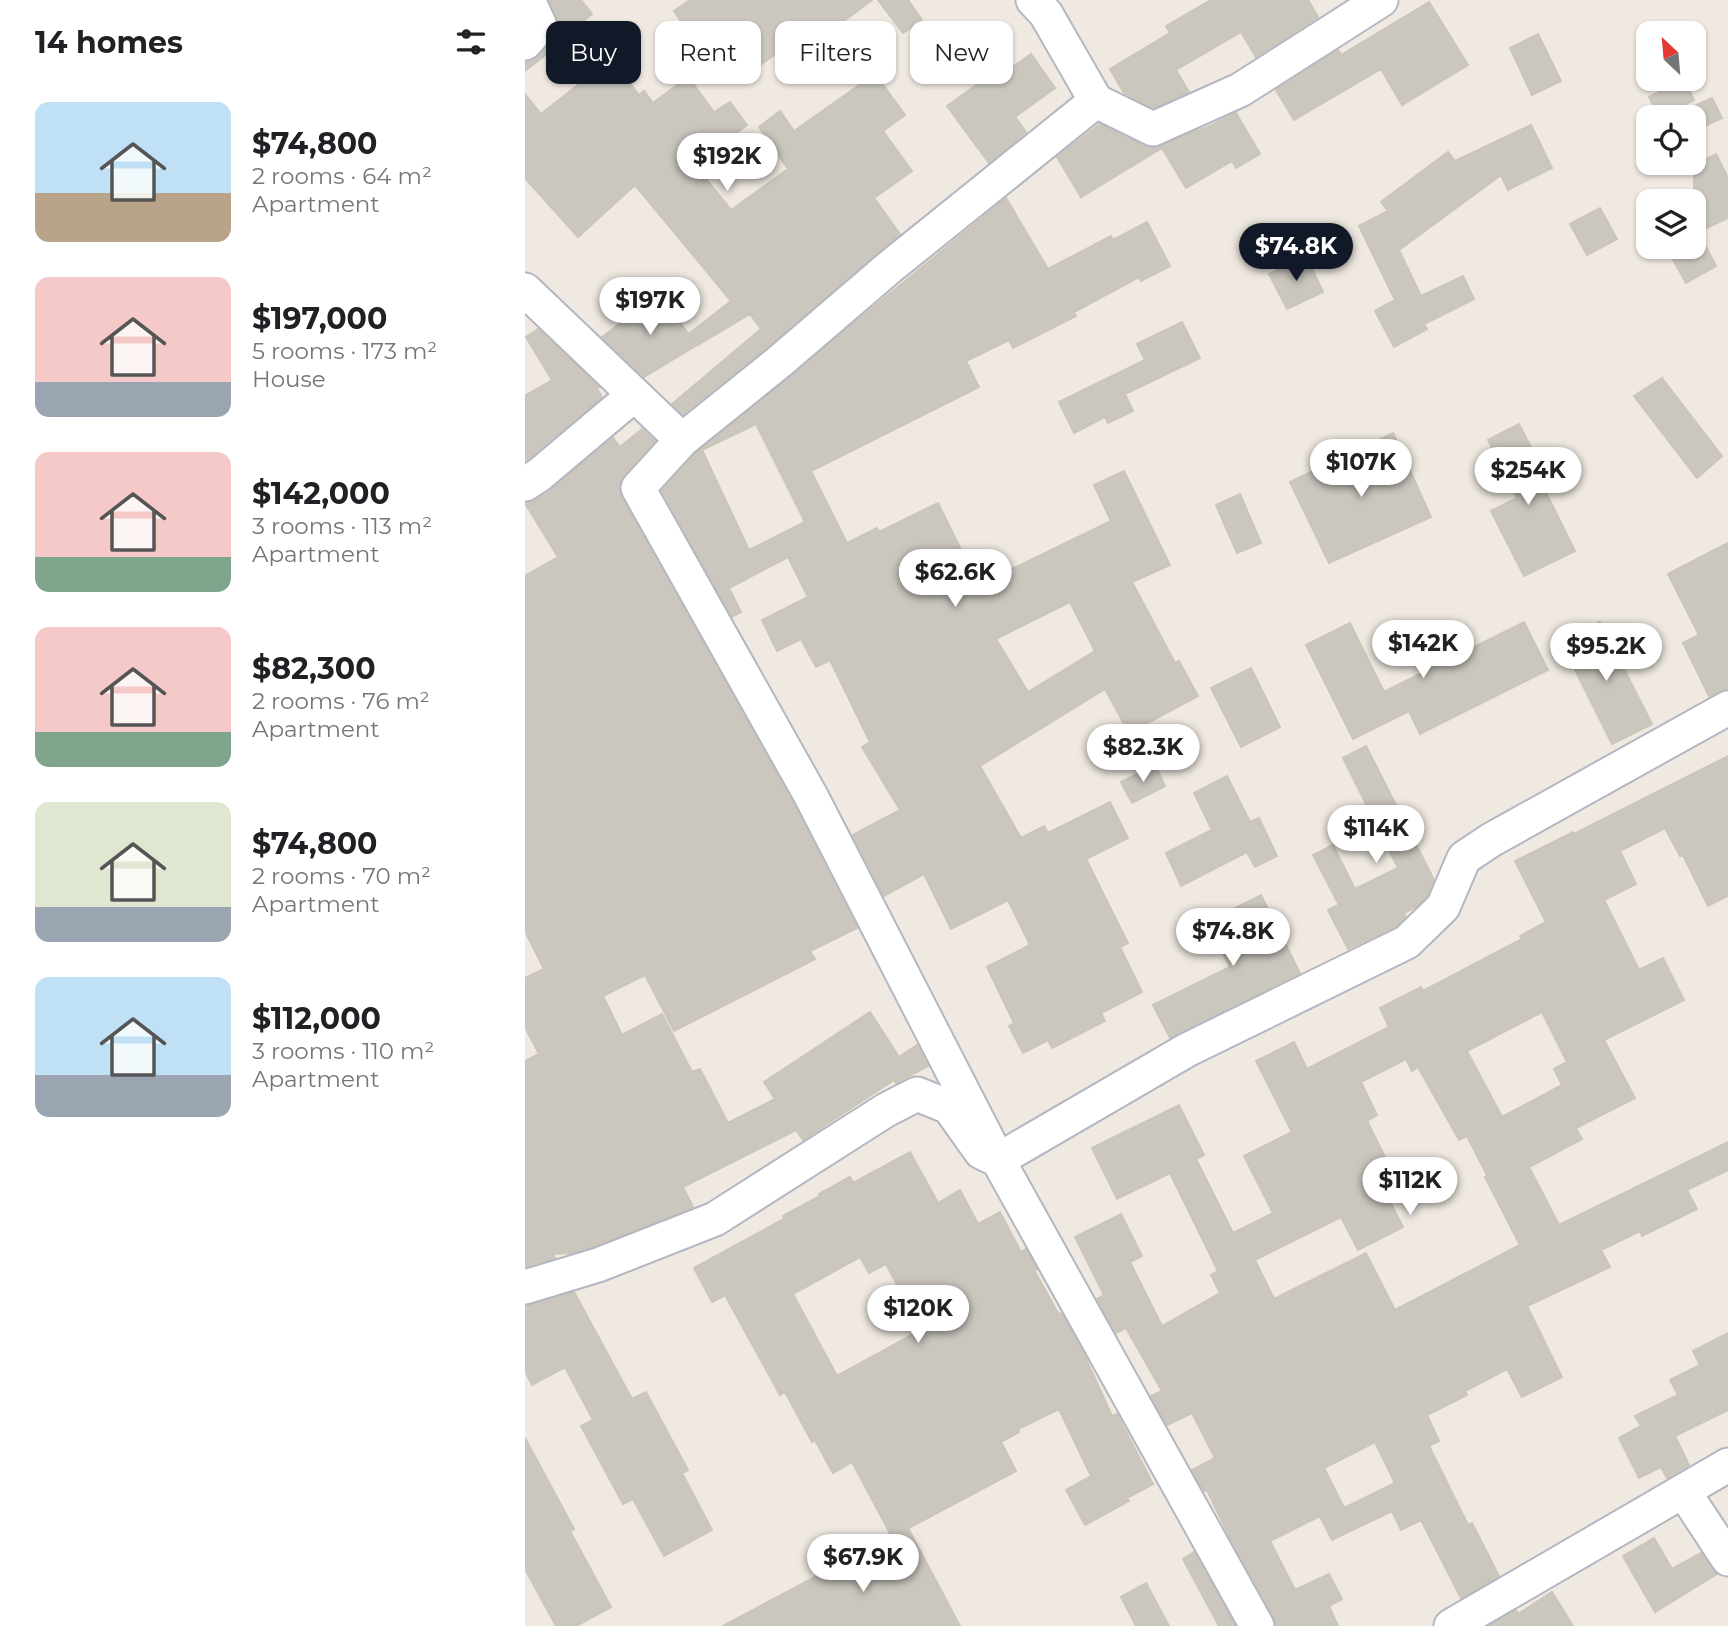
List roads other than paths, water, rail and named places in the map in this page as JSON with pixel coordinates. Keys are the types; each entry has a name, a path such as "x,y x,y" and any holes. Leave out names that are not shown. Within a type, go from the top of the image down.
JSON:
{"street":[{"path":"1033,0 1046,14 1096,101 1153,129 1240,90 1381,0"},
{"path":"525,43 540,26 531,1"},
{"path":"1096,101 891,266 779,362 682,440 638,488 811,796 998,1160 1257,1626"},
{"path":"525,289 682,440"},
{"path":"525,484 634,395"},
{"path":"998,1160 1187,1050 1407,942 1443,908 1464,858 1491,840 1728,708"},
{"path":"525,1287 599,1265 715,1219 886,1110 917,1094 949,1107 981,1152 998,1160"},
{"path":"1451,1626 1728,1465"},
{"path":"1684,1492 1728,1559"}]}
